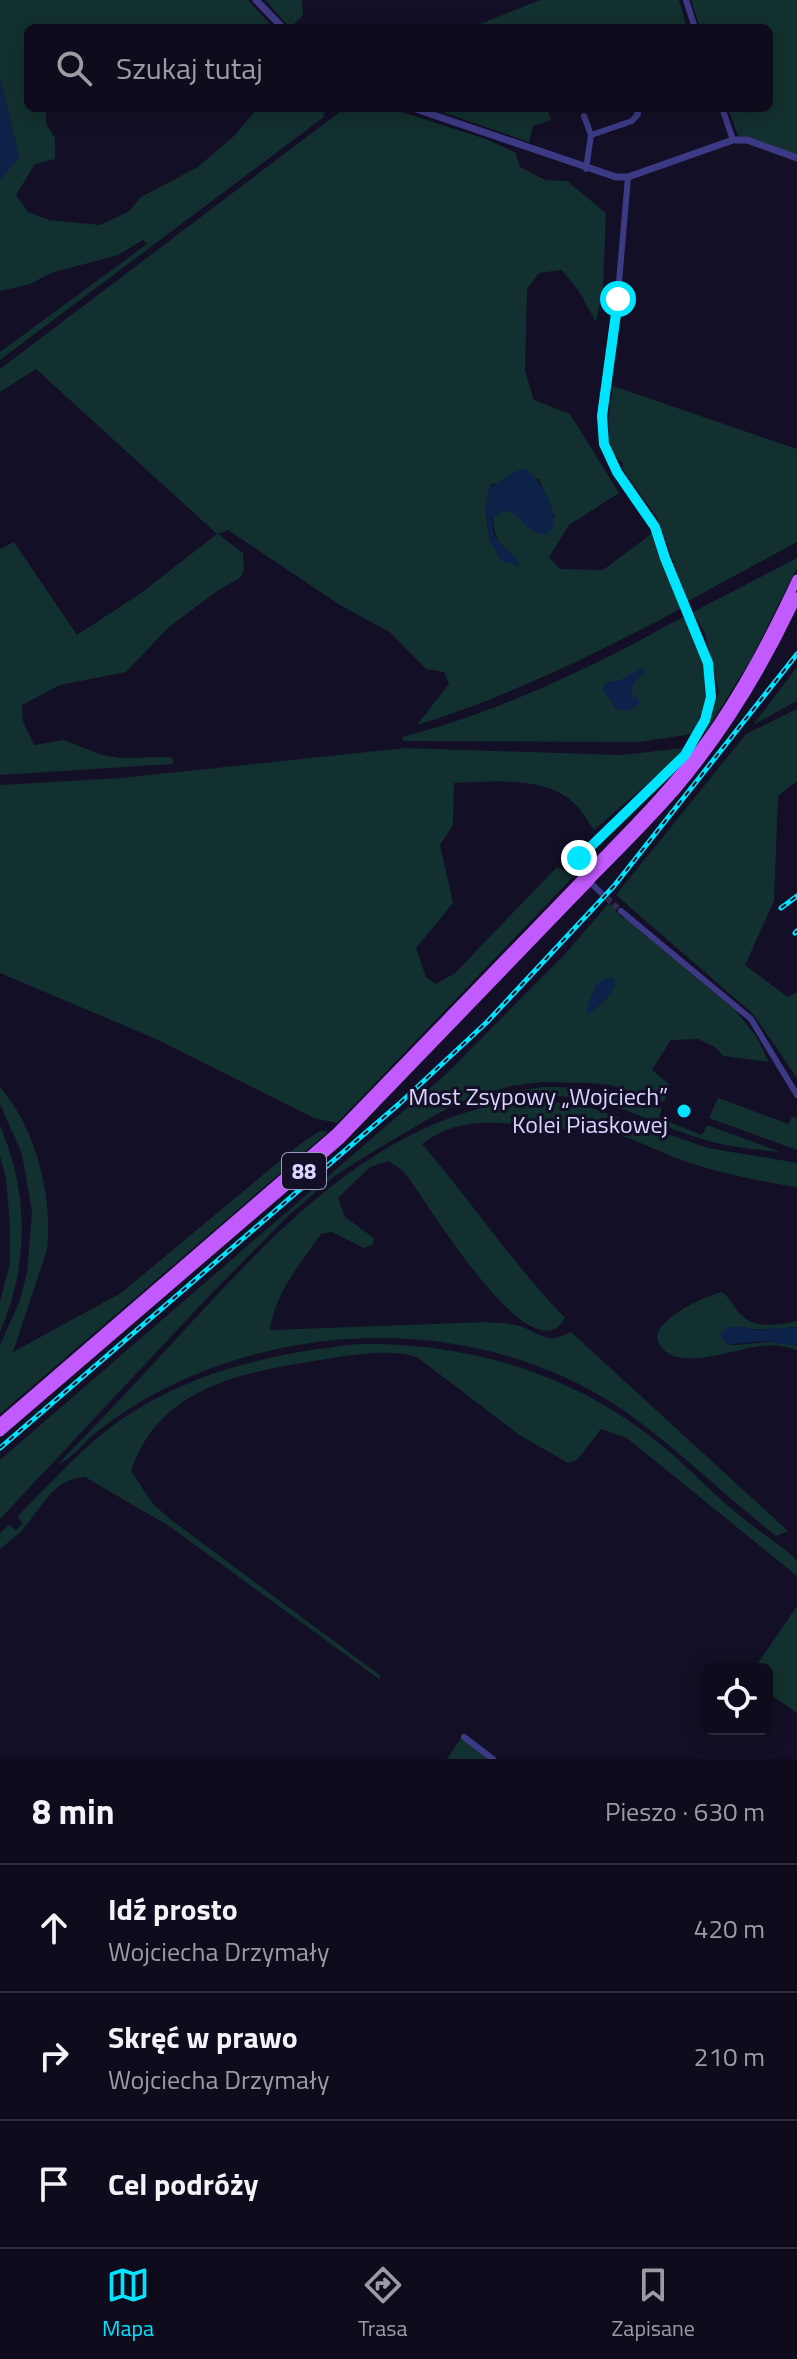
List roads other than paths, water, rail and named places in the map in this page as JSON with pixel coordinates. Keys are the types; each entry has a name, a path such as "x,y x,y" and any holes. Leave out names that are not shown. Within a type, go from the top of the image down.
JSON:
{"main road":[{"name":"88","path":"0,1432 341,1139 586,880 703,744 755,663 797,579"},
{"name":"88","path":"0,1423 336,1133 675,791 710,747 756,677 797,597"}],"street":[{"path":"256,0 279,24"},
{"path":"686,0 694,24"},
{"path":"424,112 616,177 628,177 733,140 747,140 797,158"},
{"path":"591,135 632,121 637,112"},
{"path":"723,112 733,140"},
{"path":"584,116 591,135 586,169"},
{"path":"600,892 577,869 579,858 685,755 705,720 711,697 708,663 655,527 611,462 603,437 602,416 615,329 628,177"},
{"path":"621,911 751,1019 797,1095"},
{"path":"464,1737 493,1759"}],"water":[{"path":"0,79 19,157 1,179 0,179"},
{"path":"525,469 544,490 554,519 547,534 539,534 512,513 504,510 494,516 497,540 520,566 501,561 489,539 486,509 488,489 516,471"},
{"path":"642,668 647,672 638,678 631,689 639,699 639,705 627,711 616,709 603,690 606,682 620,680"},
{"path":"605,978 614,979 615,986 604,1002 588,1014 586,1011 595,986"},
{"path":"727,1327 756,1330 797,1327 797,1346 763,1341 728,1345 721,1333"}],"tunnel":[{"path":"600,892 621,911"}],"railway":[{"path":"0,1448 399,1104 487,1022 614,886 797,654"},
{"path":"781,908 797,896"}],"place":[{"name":"Most Zsypowy „Wojciech” Kolei Piaskowej","path":"684,1111"}]}
